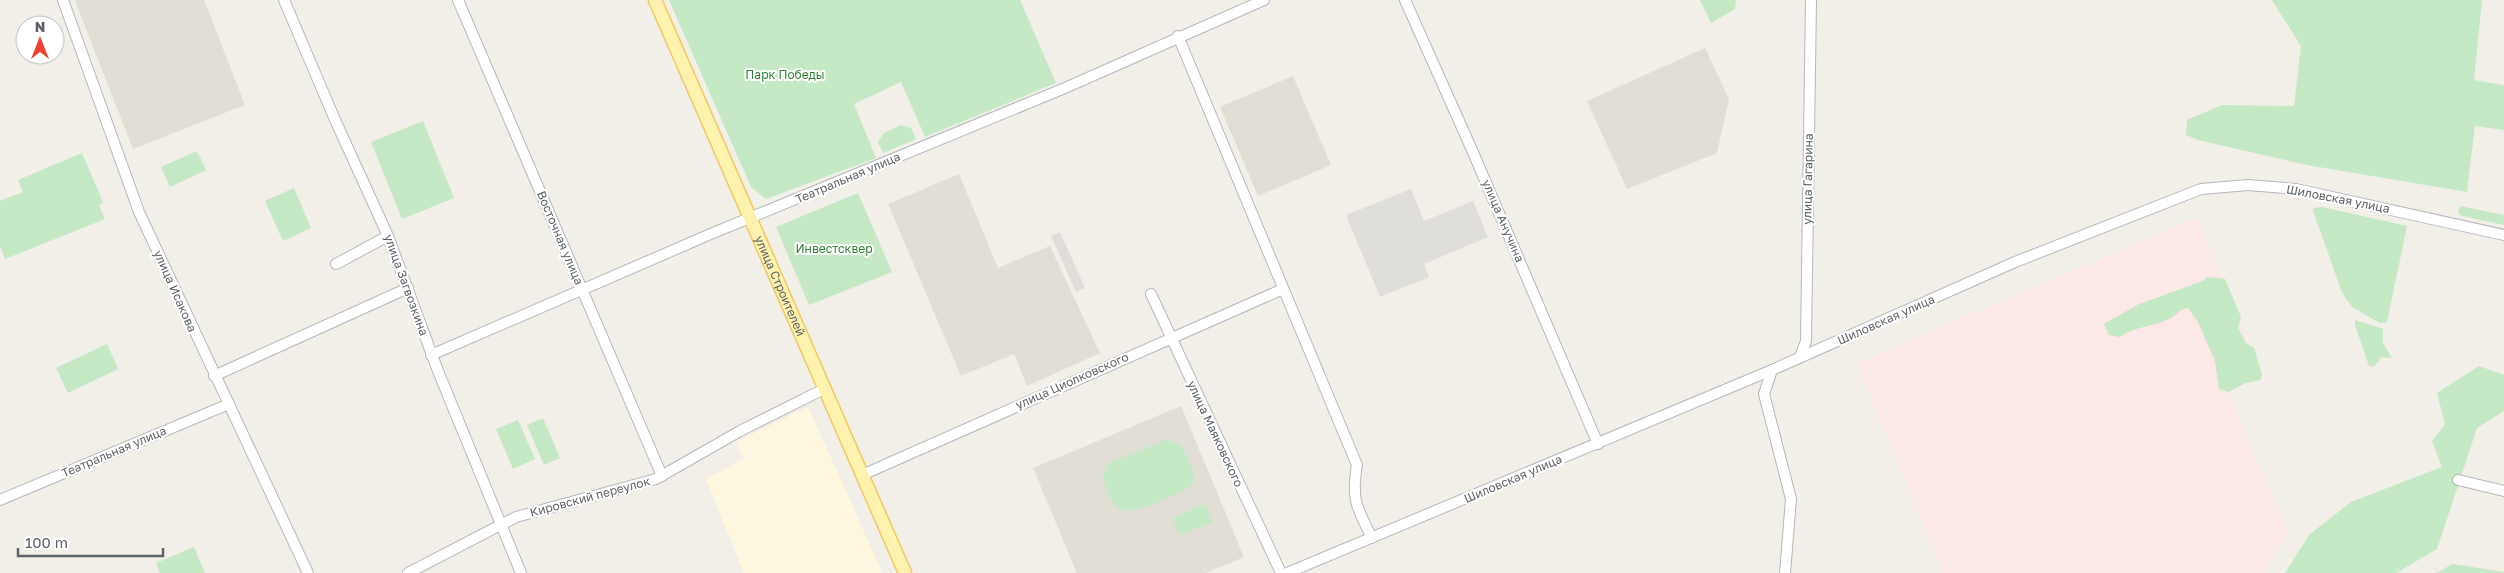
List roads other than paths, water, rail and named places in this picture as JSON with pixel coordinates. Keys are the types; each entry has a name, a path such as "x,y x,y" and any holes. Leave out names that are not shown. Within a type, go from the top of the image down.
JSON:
{"main road":[{"name":"улица Строителей","path":"655,0 905,573"}],"street":[{"name":"улица Исакова","path":"63,0 139,212 214,376 308,573"},
{"name":"улица Загвозкина","path":"284,0 336,122 388,236 431,355 521,573"},
{"name":"Восточная улица","path":"458,0 662,476"},
{"name":"Театральная улица","path":"431,355 1073,84 1178,36 1264,0"},
{"name":"улица Анучина","path":"1405,0 1472,150 1598,444"},
{"name":"улица Гагарина","path":"1800,357 1806,341 1811,0"},
{"path":"1178,36 1357,466 1353,486 1355,505 1372,538"},
{"name":"Шиловская улица","path":"1287,573 1772,370 2014,262 2201,189 2248,185 2296,189 2504,236"},
{"path":"336,264 388,236"},
{"path":"214,376 408,288"},
{"name":"улица Циолковского","path":"862,475 1170,337 1283,289"},
{"name":"улица Маяковского","path":"1151,294 1281,573"},
{"path":"1772,370 1764,394 1791,499 1785,573"},
{"name":"Кировский переулок","path":"408,573 516,517 588,499 662,476 740,431 824,389"},
{"name":"Театральная улица","path":"0,500 228,404"},
{"path":"2458,480 2504,491"}],"park label":[{"name":"Парк Победы","path":"785,75"},
{"name":"Инвестсквер","path":"834,249"}]}
